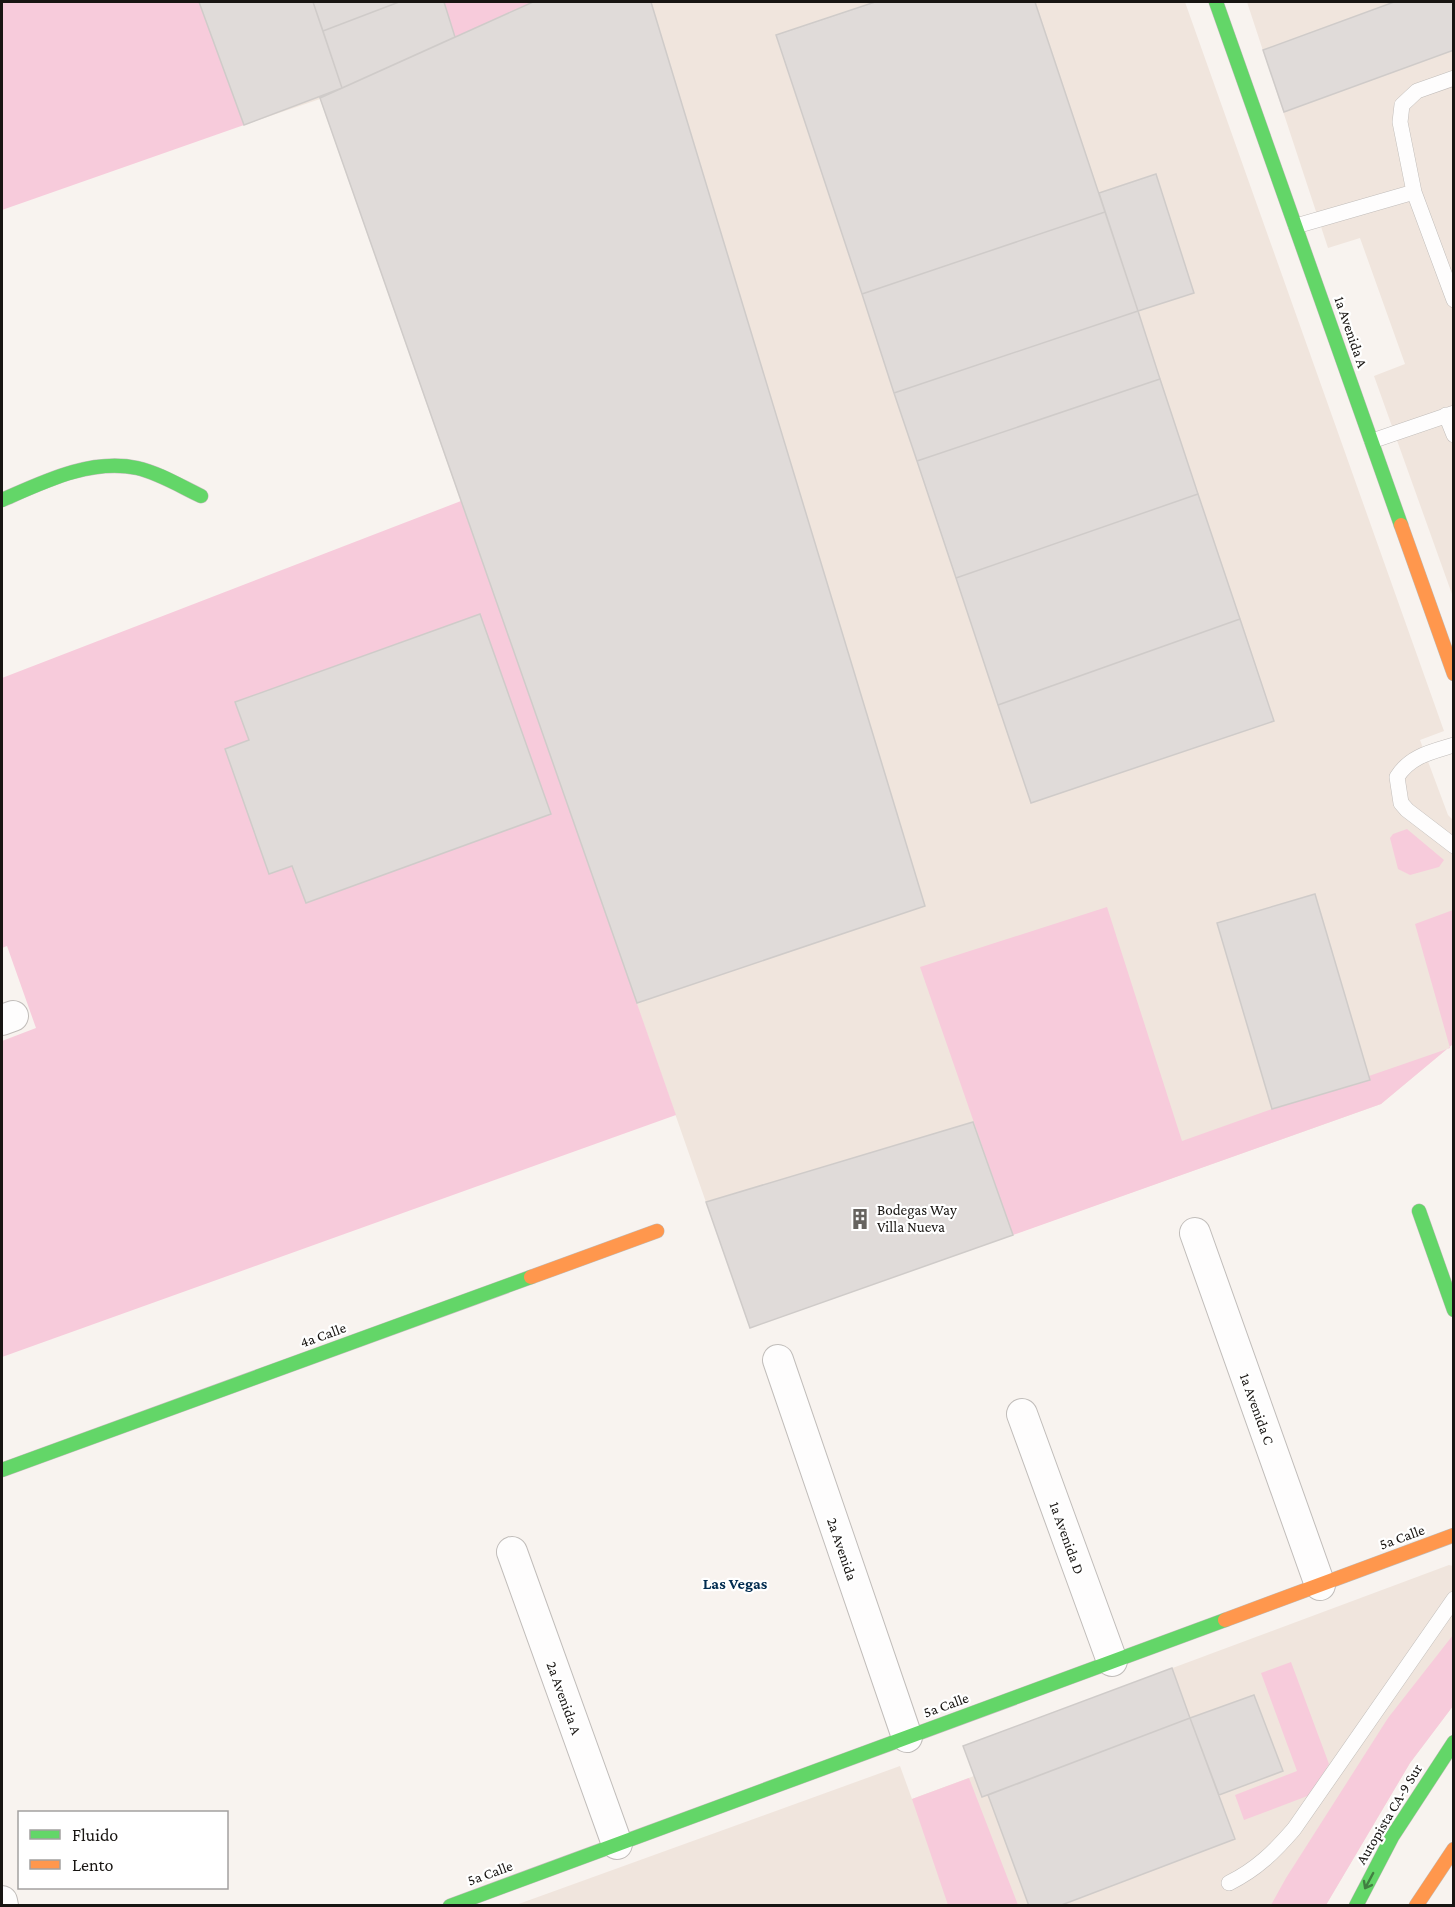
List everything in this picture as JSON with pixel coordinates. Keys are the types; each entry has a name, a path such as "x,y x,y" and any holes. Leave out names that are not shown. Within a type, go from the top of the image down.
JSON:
{"main road":[{"name":"1a Avenida A","path":"1216,2 1454,674"},
{"path":"2,500 51,478 96,468 136,468 201,496"},
{"path":"1419,1211 1454,1310"},
{"name":"4a Calle","path":"2,1470 657,1231"},
{"name":"5a Calle","path":"450,1905 1454,1535"},
{"name":"Autopista CA-9 Sur","path":"1356,1905 1392,1837 1454,1742"},
{"path":"1416,1905 1454,1849"}],"street":[{"name":"1a Avenida C","path":"1195,1233 1320,1585"},
{"name":"2a Avenida","path":"778,1360 907,1737"},
{"name":"1a Avenida D","path":"1022,1414 1112,1661"},
{"name":"2a Avenida A","path":"512,1552 617,1844"}],"lane":[{"path":"1454,78 1418,91 1402,105 1400,122 1414,192 1454,300"},
{"path":"1296,226 1414,192"},
{"path":"1372,441 1450,414 1454,435"},
{"path":"1454,745 1414,758 1403,766 1397,777 1401,803 1454,846"},
{"path":"1229,1883 1250,1873 1270,1857 1294,1829 1454,1599"}],"shaded area":[{"path":"2,2 199,2 244,125 2,210"},
{"path":"199,2 444,2 455,37 533,2 1185,2 1444,731 1420,740 1448,815 1453,820 1453,1044 1381,1104 750,1328 320,99 244,125"},
{"path":"444,2 533,2 455,37"},
{"path":"1247,2 1453,2 1453,597 1374,376 1405,364 1360,238 1328,248"},
{"path":"461,501 676,1115 2,1357 2,1041 36,1028 7,946 2,948 2,678"},
{"path":"1407,829 1444,860 1439,867 1410,875 1398,869 1390,838 1393,834"},
{"path":"1107,907 1182,1141 1272,1109 1370,1080 1369,1076 1447,1049 1381,1104 1013,1235 920,967"},
{"path":"1453,910 1453,1044 1450,1047 1415,924"},
{"path":"1449,1565 1453,1566 1453,1706 1410,1763 1326,1905 513,1906 900,1766 912,1799 974,1776 963,1746"},
{"path":"1453,1635 1453,1706 1410,1763 1326,1905 1271,1905 1388,1718"},
{"path":"1291,1662 1329,1764 1310,1795 1244,1820 1235,1795 1297,1771 1261,1673"},
{"path":"969,1778 1018,1905 948,1905 912,1799"}],"building":[{"path":"199,2 313,2 342,88 244,125"},
{"path":"313,2 399,2 323,31"},
{"path":"399,2 444,2 455,37 342,88 323,31"},
{"path":"533,2 651,2 925,906 637,1003 320,98"},
{"path":"875,2 1035,2 1105,212 862,294 776,35"},
{"path":"1394,2 1454,2 1454,50 1284,112 1263,50"},
{"path":"1156,174 1194,293 1138,311 1099,193"},
{"path":"1105,212 1138,311 894,393 862,294"},
{"path":"1138,311 1160,379 917,461 894,393"},
{"path":"1160,379 1198,494 956,578 917,461"},
{"path":"1198,494 1240,619 998,705 956,578"},
{"path":"480,614 551,814 306,903 292,866 269,874 225,749 249,740 235,702"},
{"path":"1240,619 1274,721 1031,803 998,705"},
{"path":"1315,894 1370,1080 1272,1109 1217,923"},
{"name":"Bodegas Way Villa Nueva","path":"973,1122 1013,1235 750,1328 706,1202"},
{"path":"1172,1668 1190,1718 982,1797 963,1746"},
{"path":"1254,1695 1283,1771 1219,1795 1190,1718"},
{"path":"1190,1718 1235,1839 1059,1906 1029,1906 988,1795"}],"traffic: fast":[{"path":"1216,2 1401,525"},
{"path":"2,500 68,473 102,466 137,468 153,473 201,496"},
{"path":"1419,1211 1454,1310"},
{"path":"2,1470 531,1277"},
{"path":"450,1906 1225,1620"},
{"path":"1356,1906 1392,1837 1454,1742"}],"traffic: slow":[{"path":"1401,525 1454,674"},
{"path":"531,1277 657,1231"},
{"path":"1225,1620 1454,1535"},
{"path":"1416,1906 1454,1849"}],"place":[{"name":"Bodegas Way Villa Nueva","path":"860,1219"}],"district":[{"name":"Las Vegas","path":"735,1583"}]}
